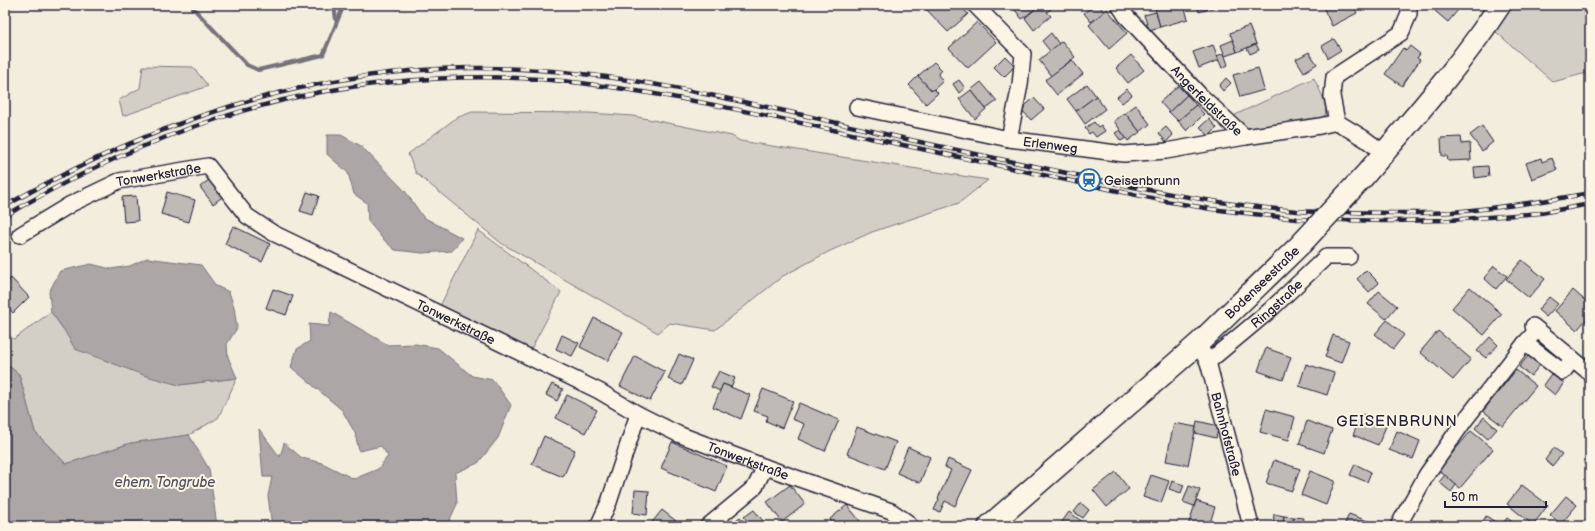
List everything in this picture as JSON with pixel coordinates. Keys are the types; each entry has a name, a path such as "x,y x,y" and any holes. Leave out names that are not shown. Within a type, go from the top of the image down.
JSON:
{"main road":[{"name":"Bodenseestraße","path":"990,526 1198,344 1301,244 1366,175 1486,26 1500,5"}],"street":[{"path":"975,5 1023,54 1020,85 1009,139"},
{"name":"Angerfeldstraße","path":"1119,5 1126,16 1199,94 1245,137 1320,126 1337,122"},
{"path":"1384,153 1365,139 1337,122 1332,96 1334,77 1401,33 1409,14 1409,5"},
{"name":"Erlenweg","path":"857,107 1009,139 1124,154 1166,151 1245,137"},
{"name":"Tonwerkstraße","path":"20,235 71,204 118,181 170,171 208,166 247,216 273,233 599,391 638,414 678,434 765,467 891,511 907,522 910,526"},
{"name":"Ringstraße","path":"1208,362 1269,311 1326,257 1349,257"},
{"path":"1398,526 1427,474 1464,420 1525,343 1535,328 1590,373"},
{"path":"1525,343 1563,372 1574,359"},
{"name":"Bahnhofstraße","path":"1198,344 1208,362 1251,526"},
{"path":"598,526 609,502 638,414"},
{"path":"708,526 755,487 765,467"}],"shaded area":[{"path":"1512,5 1590,5 1590,72 1553,82 1495,31"},
{"path":"143,66 193,67 208,86 123,116 119,100 140,88"},
{"path":"1314,78 1325,103 1324,119 1254,129 1244,127 1232,118 1235,115"},
{"path":"472,112 589,113 633,116 732,136 740,141 988,180 959,203 872,232 828,252 783,276 715,330 670,323 658,333 501,243 416,173 408,154 456,118"},
{"path":"478,230 561,292 530,351 439,308"},
{"path":"51,312 64,330 179,385 237,378 218,418 189,435 131,443 66,464 35,432 19,374 5,363 5,333 14,339"}],"water":[{"path":"327,135 341,135 361,146 405,191 423,217 462,238 452,251 422,253 395,250 382,238 368,221 367,203 354,194 348,173 327,154"},
{"path":"147,258 201,265 216,286 229,292 234,307 237,328 227,344 228,357 237,378 179,385 146,376 75,349 51,312 49,292 60,271 91,264 111,269 130,266"},
{"path":"331,312 388,345 415,344 438,348 472,376 493,380 511,405 498,438 478,463 455,473 457,504 447,526 272,526 268,496 272,477 263,477 259,429 280,457 284,443 302,458 322,463 354,479 378,469 388,456 381,446 359,451 355,433 342,410 291,367 297,349 310,341 309,324 329,326"},
{"name":"ehem. Tongrube","path":"5,363 19,374 35,432 66,464 131,443 189,435 209,469 217,526 5,526"}],"building":[{"path":"930,5 960,5 968,14 948,32 926,9"},
{"path":"1040,5 1022,19 1012,6"},
{"path":"1040,5 1048,5 1051,9 1047,12 1051,16 1034,30 1025,18"},
{"path":"1094,5 1099,5 1104,12 1091,22 1084,13"},
{"path":"1154,5 1184,5 1188,19 1160,27"},
{"path":"1197,5 1223,5 1199,12"},
{"path":"1322,5 1353,5 1357,13 1332,26"},
{"path":"1440,5 1462,5 1448,22 1435,11"},
{"path":"1107,9 1127,33 1109,49 1089,25"},
{"path":"1156,12 1160,27 1149,30 1144,15"},
{"path":"977,22 996,42 968,68 949,48"},
{"path":"1249,26 1256,44 1237,52 1230,33"},
{"path":"1051,33 1059,44 1050,51 1042,41"},
{"path":"1334,39 1341,50 1328,58 1322,46"},
{"path":"1233,40 1237,52 1225,56 1221,45"},
{"path":"1062,41 1075,57 1051,76 1039,60"},
{"path":"1256,44 1259,50 1250,54 1247,48"},
{"path":"1213,45 1219,60 1199,68 1193,52"},
{"path":"1410,46 1420,54 1417,58 1420,60 1402,86 1385,74 1403,48 1406,51"},
{"path":"1309,52 1317,64 1304,72 1296,59"},
{"path":"1224,53 1228,65 1222,68 1217,56"},
{"path":"1131,55 1144,70 1128,83 1116,68"},
{"path":"1005,56 1015,66 1004,77 994,67"},
{"path":"1072,60 1083,74 1057,95 1045,80"},
{"path":"934,62 942,70 938,75 943,81 932,91 918,76"},
{"path":"1258,68 1264,90 1240,97 1233,75"},
{"path":"918,76 932,91 934,89 938,93 926,104 909,85"},
{"path":"1226,78 1231,83 1223,91 1219,86"},
{"path":"959,80 965,88 959,93 953,84"},
{"path":"981,82 997,101 986,109 971,90"},
{"path":"1087,84 1096,96 1076,111 1067,99"},
{"path":"1178,86 1187,95 1169,112 1160,102"},
{"path":"1127,89 1132,95 1122,103 1117,97"},
{"path":"971,90 986,109 975,119 959,99"},
{"path":"1187,95 1196,105 1178,121 1169,112"},
{"path":"1096,96 1105,109 1085,124 1076,111"},
{"path":"1034,98 1044,109 1031,120 1021,109"},
{"path":"1136,105 1150,124 1140,132 1125,113"},
{"path":"1196,105 1204,114 1187,131 1178,121"},
{"path":"1125,113 1140,132 1128,141 1114,121"},
{"path":"1209,119 1217,128 1209,136 1200,127"},
{"path":"1094,122 1098,127 1101,125 1105,131 1096,137 1092,132 1089,134 1085,128"},
{"path":"1482,126 1493,142 1482,151 1470,135"},
{"path":"1166,127 1173,135 1166,142 1159,133"},
{"path":"1120,130 1126,138 1121,141 1115,133"},
{"path":"1461,137 1462,144 1470,143 1471,160 1448,161 1447,156 1442,156 1441,138"},
{"path":"1541,158 1542,162 1552,158 1557,170 1532,179 1526,163"},
{"path":"1488,166 1489,176 1475,178 1474,167"},
{"path":"211,178 225,195 213,204 200,187"},
{"path":"167,192 195,200 189,222 161,214"},
{"path":"307,192 319,196 313,215 300,211"},
{"path":"136,196 138,221 124,222 122,197"},
{"path":"233,226 270,244 262,262 225,244"},
{"path":"1522,260 1545,279 1529,298 1506,279"},
{"path":"1494,266 1507,276 1496,289 1484,278"},
{"path":"1366,270 1379,283 1369,292 1357,279"},
{"path":"11,278 29,297 13,313 5,304 5,284"},
{"path":"1470,287 1502,314 1484,335 1452,308"},
{"path":"273,289 293,296 286,315 266,308"},
{"path":"1573,290 1590,305 1590,315 1577,330 1555,311"},
{"path":"1379,291 1397,306 1386,319 1368,304"},
{"path":"1549,297 1558,304 1546,317 1538,310"},
{"path":"594,318 623,332 608,361 580,347"},
{"path":"1387,320 1404,335 1393,349 1375,334"},
{"path":"1438,331 1471,359 1453,380 1420,352"},
{"path":"562,335 579,343 572,356 556,349"},
{"path":"1333,335 1349,341 1341,363 1325,357"},
{"path":"1490,337 1498,345 1486,358 1477,351"},
{"path":"1266,348 1291,357 1283,380 1258,371"},
{"path":"679,354 693,360 682,385 668,379"},
{"path":"635,356 665,372 650,401 620,386"},
{"path":"1528,356 1540,365 1531,376 1519,367"},
{"path":"1306,364 1334,373 1327,395 1299,386"},
{"path":"1516,370 1536,386 1503,426 1483,411"},
{"path":"719,371 735,378 731,387 723,384 720,391 711,387"},
{"path":"1551,374 1564,383 1555,395 1543,385"},
{"path":"552,384 563,389 557,401 546,395"},
{"path":"723,384 750,395 741,419 713,407"},
{"path":"763,389 793,401 782,428 766,421 768,416 754,411"},
{"path":"567,395 597,410 585,433 556,418"},
{"path":"799,403 839,420 825,451 798,439 804,424 792,419"},
{"path":"1266,409 1295,417 1289,440 1260,432"},
{"path":"1362,414 1387,424 1378,445 1353,435"},
{"path":"1484,417 1497,429 1488,439 1475,428"},
{"path":"1197,421 1219,426 1216,438 1195,433"},
{"path":"1307,421 1332,430 1324,453 1299,444"},
{"path":"1174,423 1196,427 1188,465 1166,461"},
{"path":"857,427 896,442 885,469 847,454"},
{"path":"1397,431 1420,441 1413,459 1389,450"},
{"path":"1471,431 1493,449 1460,488 1438,470"},
{"path":"544,436 575,450 563,477 532,464"},
{"path":"672,442 727,466 716,492 661,468"},
{"path":"908,447 930,457 920,483 897,473"},
{"path":"1554,448 1562,454 1552,466 1545,460"},
{"path":"948,459 972,470 955,506 945,501 940,512 934,510 951,470 945,467"},
{"path":"1274,460 1300,469 1292,491 1266,483"},
{"path":"1355,464 1371,472 1367,482 1350,475"},
{"path":"1310,471 1335,481 1326,505 1301,495"},
{"path":"1116,472 1129,489 1107,507 1093,490"},
{"path":"1151,475 1169,481 1161,503 1143,497"},
{"path":"1445,475 1456,485 1451,492 1439,482"},
{"path":"1172,481 1184,485 1181,493 1169,489"},
{"path":"790,485 805,504 782,522 767,502"},
{"path":"1522,485 1548,505 1533,525 1507,504"},
{"path":"1189,486 1200,490 1194,506 1183,502"},
{"path":"635,490 649,491 647,515 633,513"},
{"path":"1566,496 1577,505 1561,524 1550,515"},
{"path":"1196,501 1215,507 1209,526 1188,526"},
{"path":"1081,503 1089,510 1083,518 1074,512"},
{"path":"847,505 860,521 854,526 835,526 830,519"},
{"path":"662,510 676,521 672,526 649,526"},
{"path":"754,510 764,522 759,526 751,526 744,517"},
{"path":"1069,512 1088,526 1059,526"},
{"path":"1274,514 1284,516 1283,526 1273,526"},
{"path":"1349,514 1370,522 1369,526 1344,526"},
{"path":"1284,516 1294,517 1292,526 1283,526"},
{"path":"1486,516 1497,523 1495,526 1480,526"},
{"path":"740,517 747,526 728,526"},
{"path":"1294,517 1303,518 1301,526 1292,526"},
{"path":"1507,518 1518,526 1501,526"}],"waterway":[{"path":"193,5 193,8 247,65 258,70 323,55 344,5"},
{"path":"334,5 336,20"}],"railway":[{"path":"5,206 59,177 115,150 171,127 228,107 287,91 347,79 408,71 470,68 521,69 622,79 723,97 938,146 1110,182 1172,194 1266,208 1316,212 1439,213 1504,206 1590,193"},
{"path":"5,216 93,169 139,148 187,129 235,113 284,100 333,90 383,83 482,77 556,80 614,87 679,98 1165,201 1211,209 1297,219 1388,221 1450,220 1541,213 1590,204"}],"place":[{"name":"Geisenbrunn","path":"1089,180"}],"district":[{"name":"GEISENBRUNN","path":"1397,421"}]}
